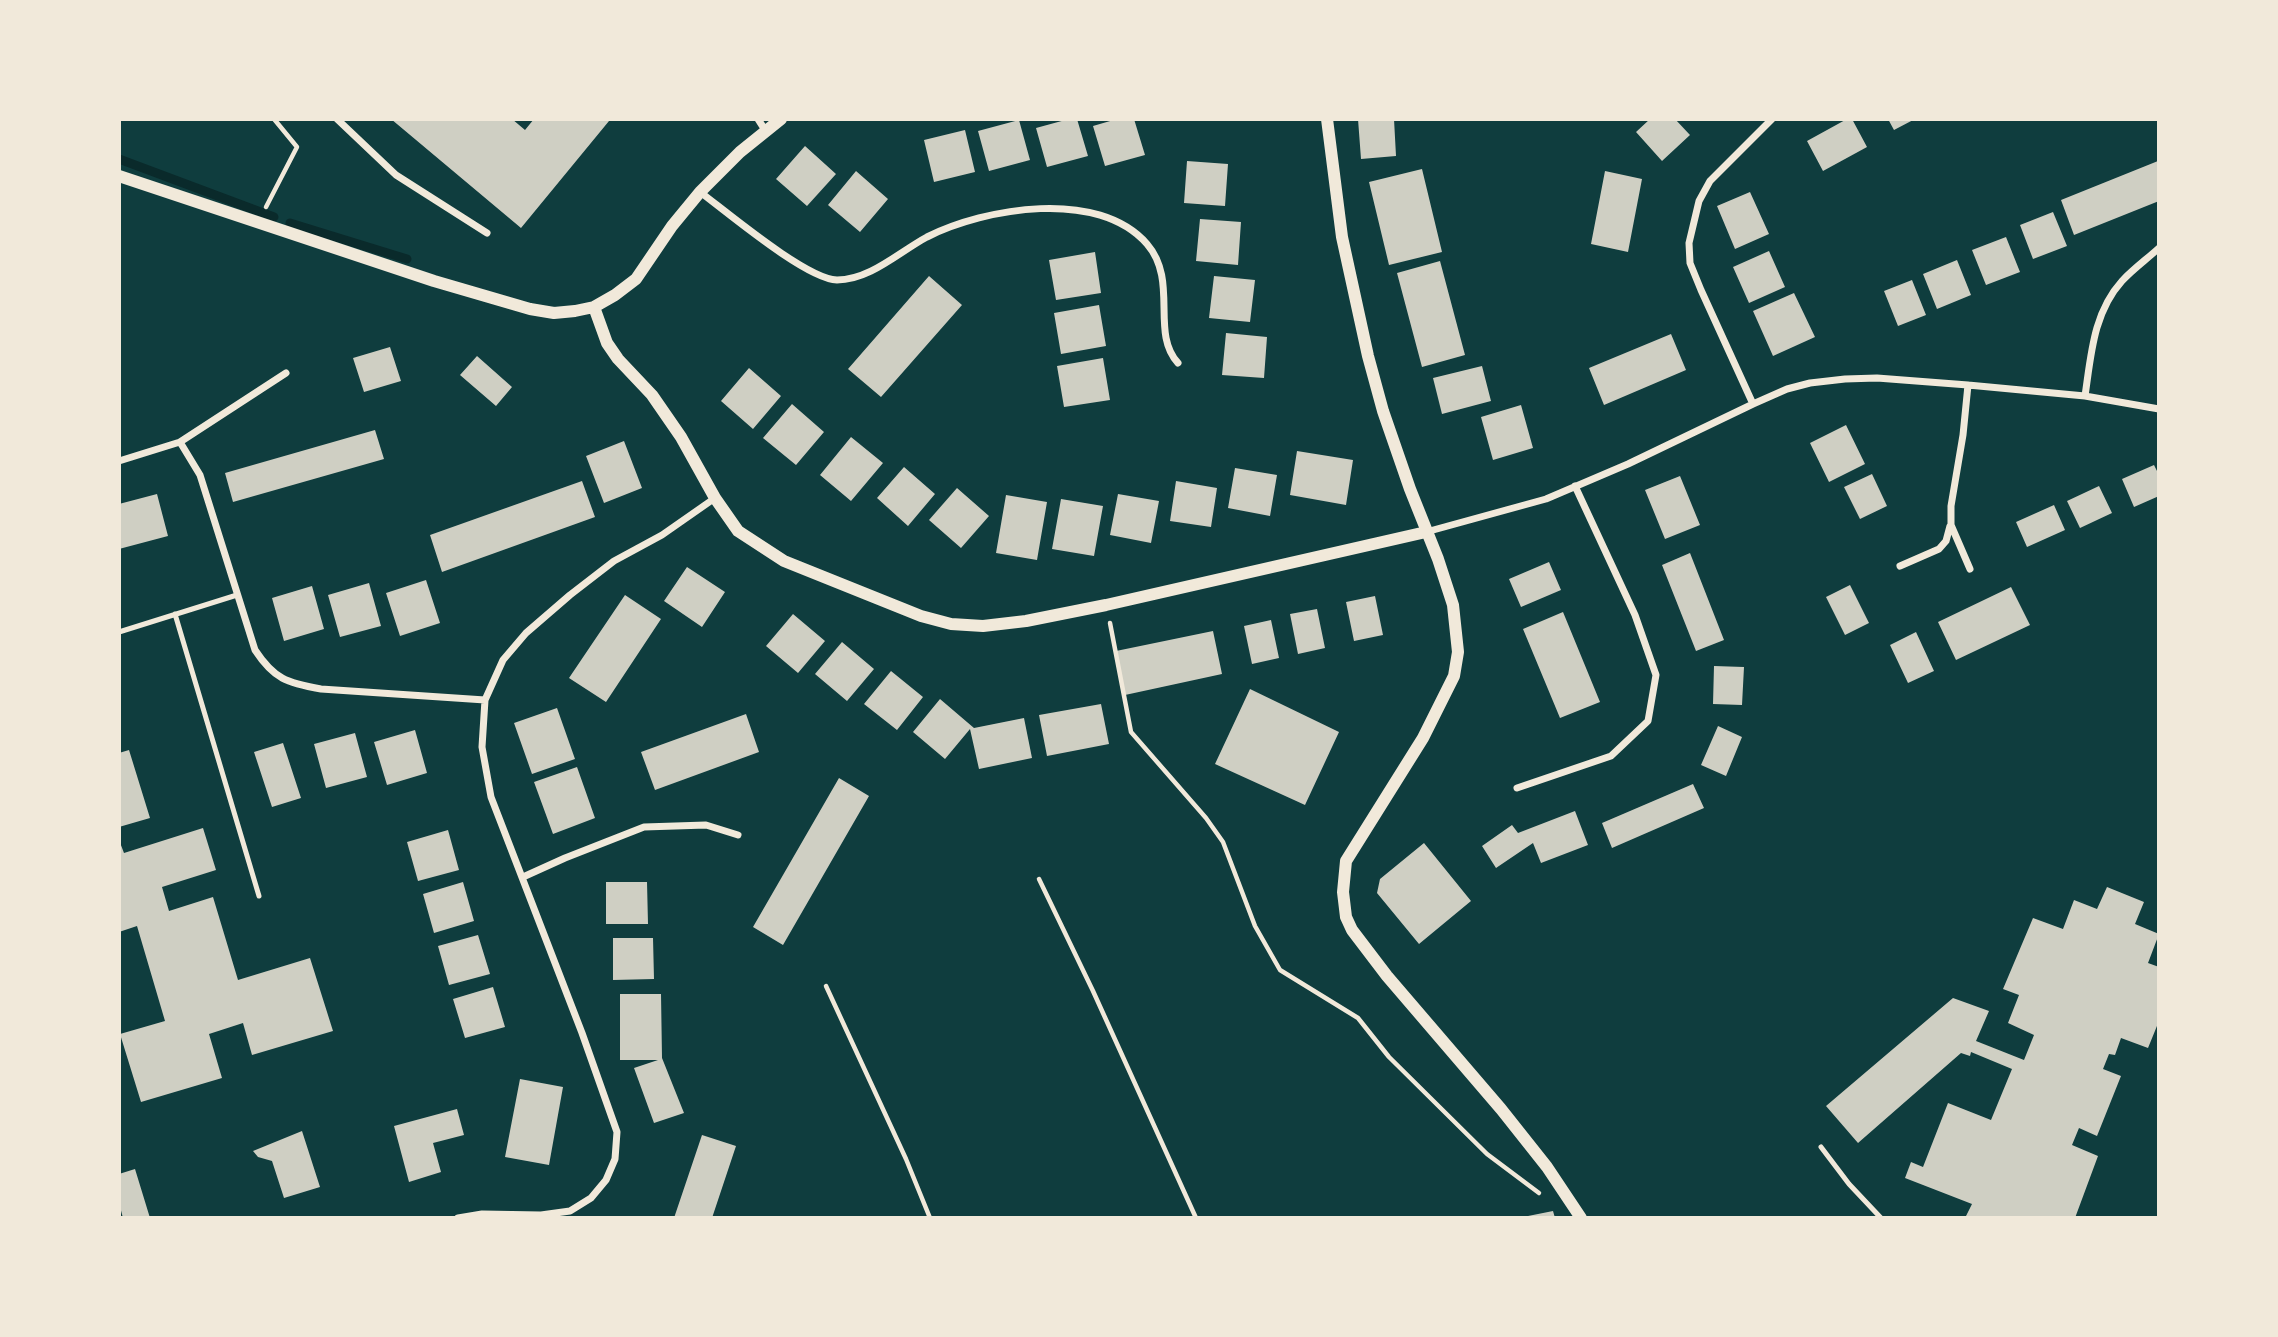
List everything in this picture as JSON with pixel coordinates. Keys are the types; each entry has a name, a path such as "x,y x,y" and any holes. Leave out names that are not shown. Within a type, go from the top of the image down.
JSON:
{"street":[{"path":"337,119 396,174 487,233"},
{"path":"119,176 434,281 530,309 554,313 594,307 636,279 700,191 762,124 781,119"},
{"path":"1327,119 1342,237 1368,356 1383,411 1453,605 1458,652 1454,676 1423,738 1346,861 1343,892 1346,917 1352,930 1387,976 1547,1167 1581,1218"},
{"path":"1753,404 1690,263 1689,243 1699,201 1710,181 1772,119"},
{"path":"700,191 772,246 816,275 836,280 860,276 928,237 965,221 1005,212 1043,209 1080,211 1108,217 1129,228 1147,245 1161,267 1165,294 1165,341 1169,354 1178,363"},
{"path":"2085,396 2094,335 2103,309 2121,282 2159,248"},
{"path":"594,307 612,351 652,395 738,531 784,561 921,617 951,624 983,626 1026,621 1106,605 1496,514 1546,499 1798,386 1844,379 1877,378 2085,396 2159,409"},
{"path":"119,461 180,442 286,373"},
{"path":"1900,566 1939,549 1946,541 1951,525 1951,506 1968,384"},
{"path":"180,442 200,475 255,650 276,676 295,684 321,689 485,700"},
{"path":"1517,788 1611,756 1648,721 1656,675 1635,615 1576,486"},
{"path":"458,1218 481,1214 541,1215 570,1211 591,1198 606,1180 615,1159 617,1132 582,1032 491,797 482,747 485,700 503,660 526,633 614,561 662,535 715,498"},
{"path":"1951,525 1970,569"},
{"path":"523,877 644,827 706,825 738,835"}],"lane":[{"path":"119,632 237,595"},
{"path":"175,614 259,896"},
{"path":"1821,1147 1849,1184 1881,1218"}],"path":[{"path":"256,222 297,147 274,119"},
{"path":"1106,605 1131,732 1206,818 1223,842 1255,926 1280,970 1357,1018 1389,1057 1487,1154 1540,1194"},
{"path":"1039,878 1196,1218"},
{"path":"826,986 906,1159 930,1218"}],"building":[{"path":"391,119 512,119 525,130 534,119 609,121 521,228"},
{"path":"1077,119 1088,156 1047,167 1036,128"},
{"path":"1117,119 1134,119 1145,155 1105,166 1093,126"},
{"path":"1358,119 1394,119 1396,156 1361,159"},
{"path":"1650,119 1675,119 1690,135 1662,161 1636,132"},
{"path":"1847,119 1852,119 1867,147 1823,171 1807,141"},
{"path":"1888,119 1915,119 1894,130"},
{"path":"1019,120 1030,160 989,171 978,131"},
{"path":"965,130 975,172 934,182 924,140"},
{"path":"805,146 836,174 807,206 776,179"},
{"path":"1187,161 1228,164 1225,206 1184,203"},
{"path":"2158,161 2159,201 2074,235 2061,200"},
{"path":"1422,169 1442,252 1389,265 1369,182"},
{"path":"856,171 888,199 860,232 828,205"},
{"path":"1605,171 1642,179 1628,252 1591,244"},
{"path":"1750,192 1769,234 1735,249 1717,206"},
{"path":"2053,212 2067,246 2033,259 2020,225"},
{"path":"1200,219 1241,222 1238,265 1196,261"},
{"path":"2006,237 2020,272 1986,285 1972,250"},
{"path":"1769,251 1785,287 1749,303 1733,267"},
{"path":"1095,252 1101,293 1056,300 1049,260"},
{"path":"1957,260 1971,295 1937,309 1923,274"},
{"path":"1440,261 1465,355 1422,367 1397,273"},
{"path":"929,276 962,305 881,397 848,369"},
{"path":"1214,276 1255,280 1250,322 1209,318"},
{"path":"1912,280 1926,315 1898,326 1884,291"},
{"path":"1794,293 1815,337 1773,356 1753,311"},
{"path":"1099,305 1106,346 1061,354 1054,313"},
{"path":"1226,333 1267,337 1264,378 1222,375"},
{"path":"1671,334 1686,370 1604,405 1589,368"},
{"path":"390,347 401,381 364,392 353,358"},
{"path":"477,356 512,387 496,406 460,375"},
{"path":"1103,358 1110,400 1064,407 1057,366"},
{"path":"1482,366 1491,401 1442,414 1433,378"},
{"path":"749,368 781,396 753,429 721,401"},
{"path":"792,404 824,432 796,465 763,438"},
{"path":"1521,405 1533,448 1493,460 1481,417"},
{"path":"1846,425 1865,464 1829,482 1810,443"},
{"path":"375,430 384,459 233,502 225,473"},
{"path":"851,437 883,463 851,501 820,475"},
{"path":"624,441 642,488 604,503 586,456"},
{"path":"1297,451 1353,460 1346,505 1290,495"},
{"path":"2154,465 2159,475 2159,496 2134,507 2122,479"},
{"path":"904,467 935,494 908,526 877,498"},
{"path":"1235,468 1277,475 1270,516 1228,508"},
{"path":"1872,474 1887,506 1860,519 1844,487"},
{"path":"1680,476 1700,525 1665,539 1645,490"},
{"path":"582,481 595,517 442,572 430,535"},
{"path":"1176,481 1217,488 1211,527 1170,521"},
{"path":"2099,486 2112,513 2080,528 2067,501"},
{"path":"957,488 989,516 961,548 929,520"},
{"path":"157,494 168,536 119,549 119,504"},
{"path":"1118,494 1159,501 1151,543 1110,535"},
{"path":"1006,495 1047,502 1037,560 996,553"},
{"path":"1061,499 1103,506 1094,556 1052,549"},
{"path":"2054,505 2065,530 2027,547 2016,522"},
{"path":"1690,553 1724,640 1696,651 1662,565"},
{"path":"1549,562 1561,590 1521,607 1509,579"},
{"path":"687,567 725,592 702,627 664,601"},
{"path":"426,580 440,623 400,636 386,593"},
{"path":"369,583 381,626 340,637 328,595"},
{"path":"1850,585 1869,623 1845,635 1826,597"},
{"path":"312,586 324,629 284,641 272,598"},
{"path":"2011,587 2030,625 1956,660 1938,622"},
{"path":"625,595 661,619 606,702 569,678"},
{"path":"1375,596 1383,635 1354,641 1346,602"},
{"path":"1317,609 1325,648 1298,654 1290,614"},
{"path":"1563,612 1600,702 1560,718 1523,629"},
{"path":"793,614 825,641 798,673 766,646"},
{"path":"1271,620 1279,658 1252,664 1244,626"},
{"path":"1213,631 1222,674 1125,695 1116,651"},
{"path":"1916,632 1934,671 1908,683 1890,645"},
{"path":"842,642 874,669 847,701 815,674"},
{"path":"1714,666 1744,667 1742,705 1713,704"},
{"path":"891,671 923,697 897,730 864,704"},
{"path":"1250,689 1339,732 1305,805 1215,764"},
{"path":"940,699 974,728 1024,718 1032,758 979,769 970,729 945,759 913,732"},
{"path":"1101,704 1109,744 1047,756 1039,715"},
{"path":"557,708 575,759 532,774 514,723"},
{"path":"746,714 759,752 655,790 641,752"},
{"path":"1718,726 1742,737 1726,776 1701,765"},
{"path":"415,730 427,773 387,785 374,742"},
{"path":"355,733 367,777 326,788 314,744"},
{"path":"283,743 301,798 272,807 254,752"},
{"path":"129,750 150,818 119,827 119,753"},
{"path":"577,767 595,818 553,834 534,782"},
{"path":"839,778 869,796 783,945 753,927"},
{"path":"1693,784 1704,808 1612,848 1602,823"},
{"path":"1575,811 1588,845 1541,863 1533,843 1496,868 1482,846 1512,825 1518,833"},
{"path":"203,828 216,870 162,887 169,911 213,897 238,980 310,958 333,1031 252,1055 243,1023 209,1034 222,1078 141,1102 120,1034 165,1021 137,926 119,932 119,840 124,853"},
{"path":"448,830 459,870 418,881 407,842"},
{"path":"1424,843 1471,901 1419,944 1377,893 1380,879"},
{"path":"463,882 474,921 434,933 423,894"},
{"path":"606,882 647,882 648,924 606,924"},
{"path":"2107,887 2144,902 2135,924 2159,934 2148,963 2159,967 2159,1021 2148,1048 2121,1038 2115,1055 2109,1054 2103,1069 2121,1076 2097,1136 2079,1128 2072,1145 2098,1156 2075,1218 1965,1218 1972,1204 1905,1178 1911,1162 1923,1167 1948,1103 1991,1120 2012,1069 1971,1052 1970,1056 1961,1053 1858,1143 1826,1106 1953,998 1989,1011 1976,1041 2024,1060 2034,1035 2008,1023 2019,995 2003,989 2033,918 2063,929 2074,900 2097,909"},
{"path":"478,935 490,974 449,985 438,946"},
{"path":"613,938 653,938 654,979 613,980"},
{"path":"493,987 505,1027 465,1038 453,999"},
{"path":"620,994 661,994 662,1058 684,1113 654,1123 634,1068 658,1060 620,1060"},
{"path":"520,1079 563,1087 549,1165 505,1157"},
{"path":"457,1109 464,1135 433,1143 441,1172 409,1182 394,1126"},
{"path":"302,1131 320,1187 284,1198 272,1161 258,1157 253,1151"},
{"path":"702,1135 736,1146 712,1218 674,1218"},
{"path":"135,1169 150,1218 123,1218 119,1203 119,1174"},
{"path":"1553,1211 1555,1218 1523,1218 1523,1217"}],"waterway":[{"path":"119,159 274,217"},
{"path":"290,223 407,259"}]}
